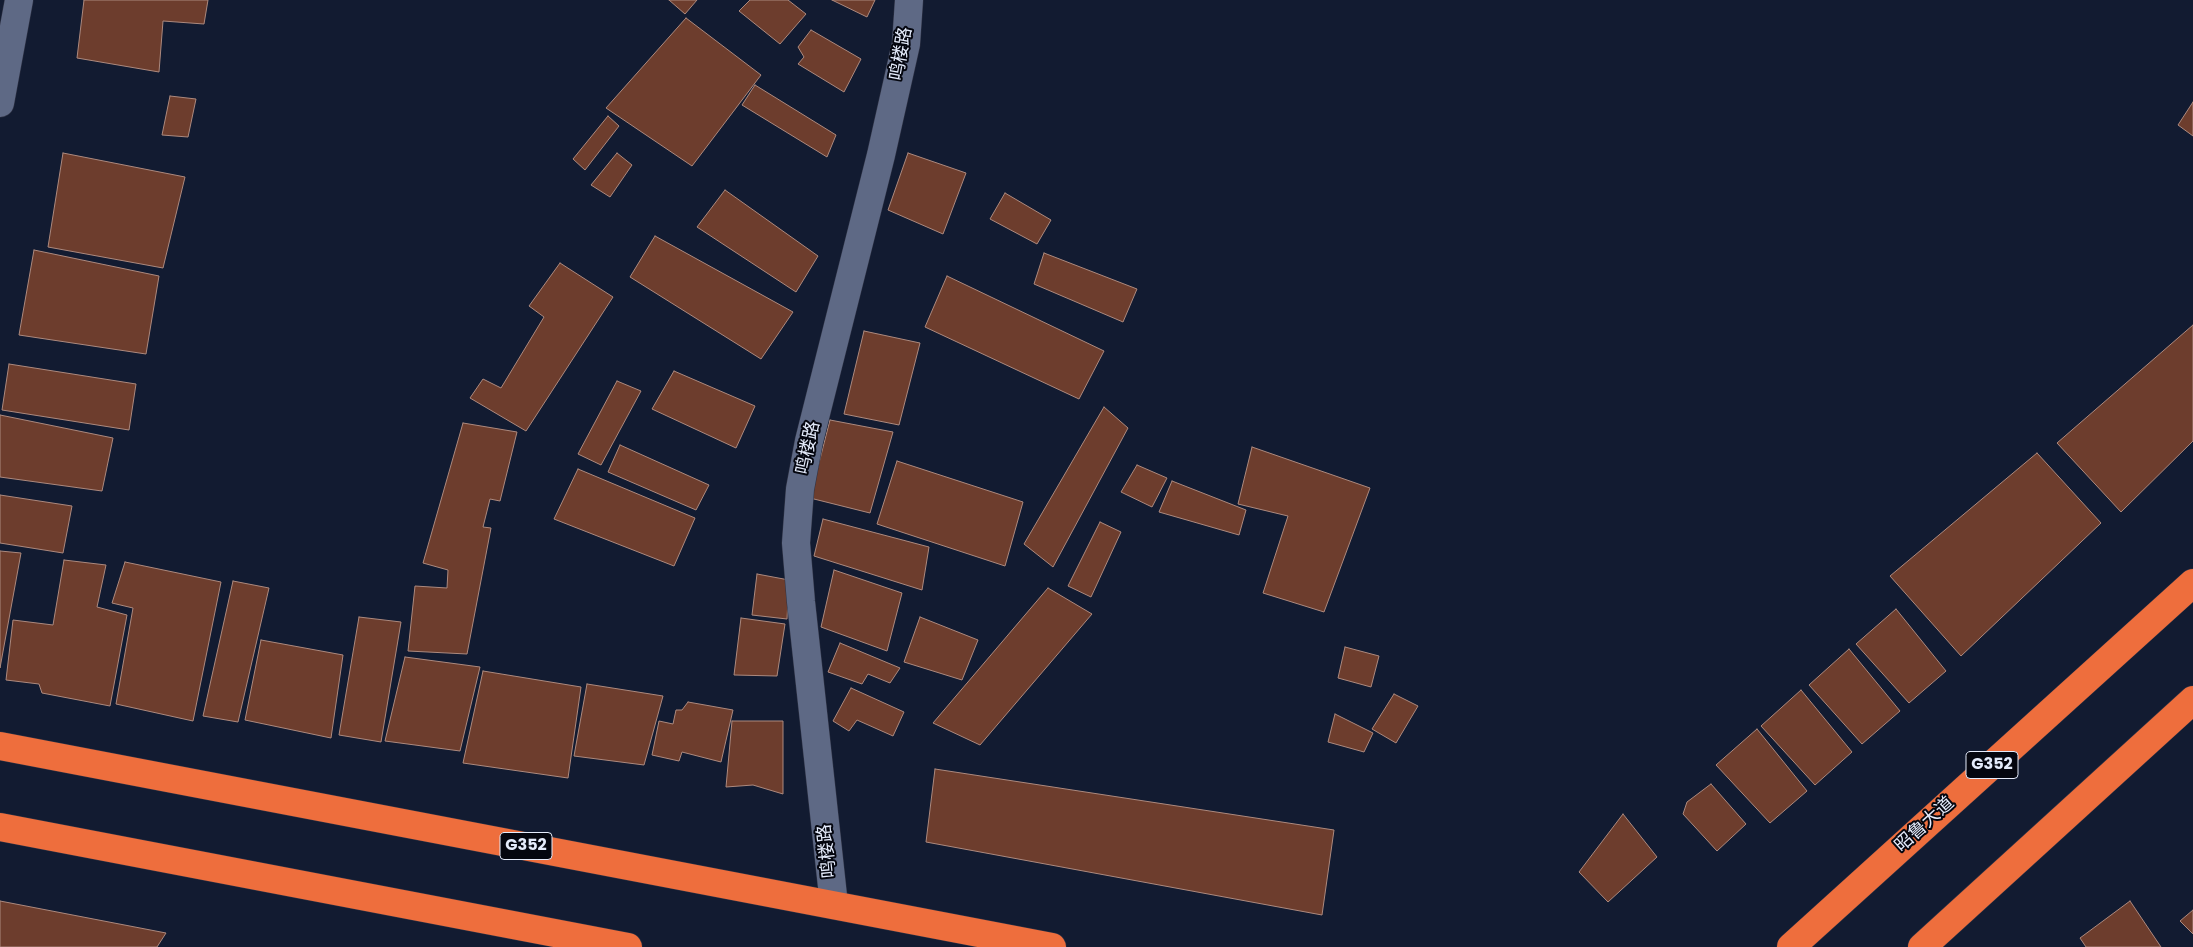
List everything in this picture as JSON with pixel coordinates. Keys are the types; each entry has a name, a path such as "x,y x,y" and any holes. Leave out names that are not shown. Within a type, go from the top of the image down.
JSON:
{"highway":[{"name":"昭鲁大道","path":"1791,947 2193,583"},
{"path":"1922,947 2193,700"},
{"name":"G352","path":"0,746 1052,947"},
{"path":"0,827 628,947"}],"street":[{"path":"0,103 19,0"},
{"name":"鸣楼路","path":"834,905 796,543 800,489 809,441 883,146 906,44 910,0"}],"building":[{"path":"84,0 208,0 204,24 163,21 159,72 77,58"},
{"path":"669,0 697,0 685,14"},
{"path":"750,0 788,0 806,14 780,44 739,11"},
{"path":"832,0 875,0 867,17"},
{"path":"686,18 761,75 692,166 606,108"},
{"path":"811,30 861,59 844,92 798,64 804,57 798,47"},
{"path":"755,85 836,135 827,157 742,105"},
{"path":"170,96 196,99 188,137 162,135"},
{"path":"2193,102 2193,136 2178,125"},
{"path":"608,116 619,126 585,170 573,159"},
{"path":"63,153 185,177 163,268 48,247"},
{"path":"617,153 632,165 610,197 591,185"},
{"path":"908,153 966,173 943,234 888,210"},
{"path":"725,190 818,256 796,292 697,227"},
{"path":"1005,193 1051,220 1037,244 990,219"},
{"path":"655,236 793,312 761,359 630,277"},
{"path":"34,250 159,276 146,354 19,335"},
{"path":"1044,253 1137,289 1123,322 1034,284"},
{"path":"560,263 613,297 526,431 470,398 483,379 501,388 544,317 529,306"},
{"path":"947,276 1104,351 1079,399 925,327"},
{"path":"2193,325 2193,441 2121,512 2057,443"},
{"path":"864,331 920,343 899,425 844,414"},
{"path":"9,364 136,384 129,430 2,410"},
{"path":"674,371 755,406 736,448 652,409"},
{"path":"617,381 641,391 601,465 578,454"},
{"path":"1104,407 1128,428 1053,567 1024,544"},
{"path":"0,415 113,438 102,491 0,477"},
{"path":"830,420 893,432 870,513 810,498"},
{"path":"463,423 517,432 500,501 490,499 483,527 491,528 467,654 408,651 415,586 447,588 448,570 423,563"},
{"path":"620,445 709,485 696,510 608,472"},
{"path":"1252,447 1370,488 1324,612 1263,593 1288,516 1238,504"},
{"path":"2037,453 2101,523 1961,656 1890,576"},
{"path":"897,461 1023,502 1005,566 877,524"},
{"path":"1137,465 1167,478 1152,507 1121,492"},
{"path":"578,469 695,518 674,566 554,519"},
{"path":"1172,481 1246,510 1239,535 1159,512"},
{"path":"0,495 72,506 63,553 0,543"},
{"path":"823,519 929,547 922,590 814,556"},
{"path":"1100,522 1121,532 1091,597 1068,586"},
{"path":"0,551 21,553 0,668"},
{"path":"64,560 106,565 97,607 127,615 110,706 42,693 39,684 6,680 13,620 53,625"},
{"path":"125,562 221,582 193,721 116,704 133,608 112,603"},
{"path":"834,570 902,593 887,651 821,627"},
{"path":"757,574 789,580 787,619 752,615"},
{"path":"233,581 269,588 238,722 203,716"},
{"path":"1048,588 1092,614 980,745 933,723"},
{"path":"1896,609 1946,671 1909,703 1856,644"},
{"path":"359,617 401,622 381,742 339,735"},
{"path":"920,617 978,640 962,680 904,662"},
{"path":"741,618 785,624 777,676 734,675"},
{"path":"261,640 343,655 331,738 245,720"},
{"path":"840,643 900,668 890,683 868,674 862,684 828,672"},
{"path":"1345,647 1379,656 1371,687 1338,678"},
{"path":"1849,649 1900,711 1862,744 1809,685"},
{"path":"405,657 480,667 460,751 385,741"},
{"path":"483,671 581,687 568,778 463,763"},
{"path":"587,684 663,696 644,765 574,756"},
{"path":"851,688 904,712 893,736 857,720 849,731 833,721"},
{"path":"1801,690 1852,752 1815,785 1761,726"},
{"path":"1394,694 1418,706 1396,743 1372,729"},
{"path":"688,702 733,710 721,762 682,752 679,761 652,755 659,721 673,724 676,710 682,710"},
{"path":"1335,714 1373,733 1364,752 1328,742"},
{"path":"732,721 783,721 783,794 753,785 726,787"},
{"path":"1757,729 1807,791 1770,823 1716,765"},
{"path":"935,769 1334,830 1322,915 926,842"},
{"path":"1711,784 1746,824 1717,851 1683,814 1687,802"},
{"path":"1623,814 1657,857 1608,902 1579,872"},
{"path":"0,901 166,933 157,947 0,947"},
{"path":"2130,901 2161,947 2086,947 2080,938"},
{"path":"2193,910 2193,934 2180,921"}]}
